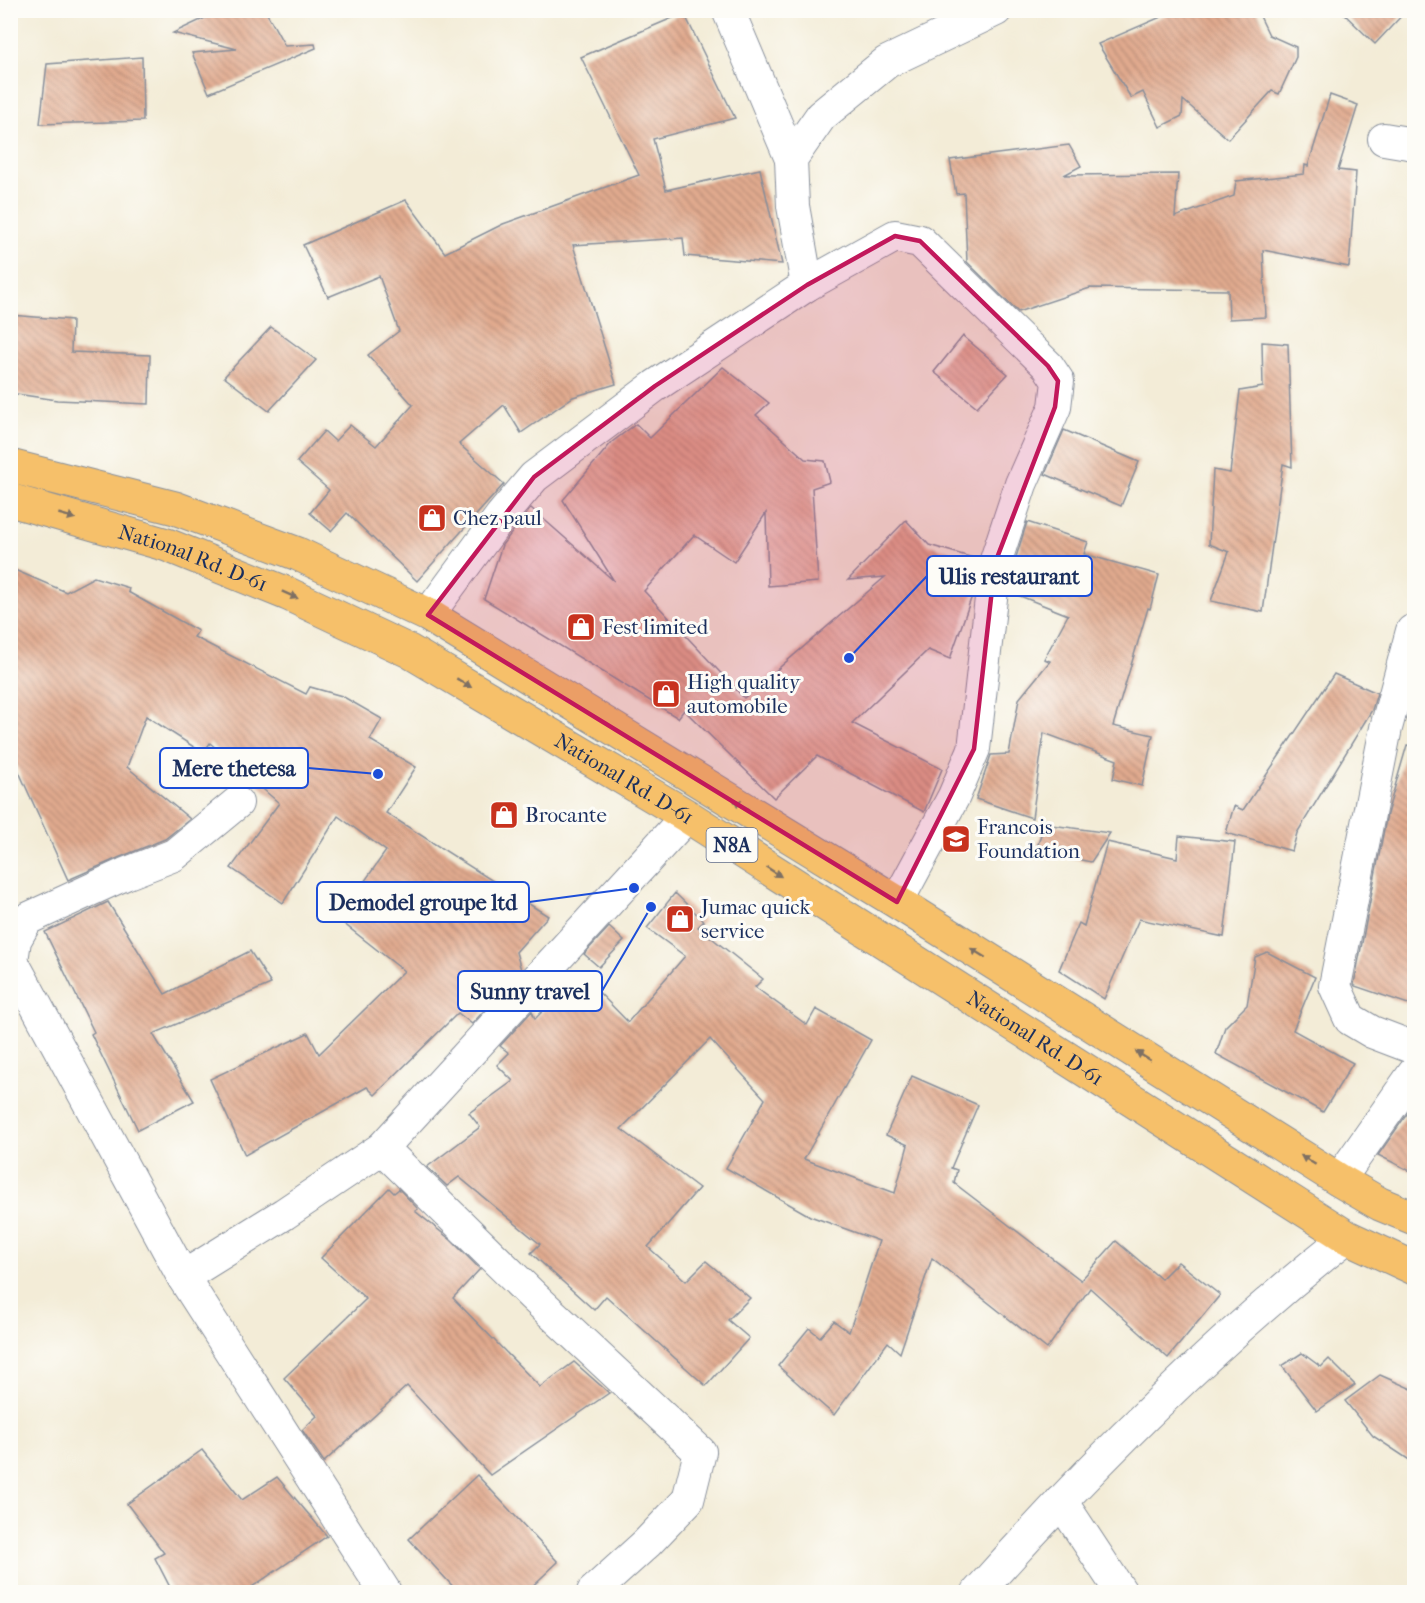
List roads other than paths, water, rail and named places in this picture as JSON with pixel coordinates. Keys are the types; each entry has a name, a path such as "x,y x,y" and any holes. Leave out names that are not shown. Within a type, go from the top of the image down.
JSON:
{"highway":[{"name":"National Rd. D-61","path":"10,466 175,508 298,554 428,615 897,902 1340,1180 1380,1204 1414,1218"},
{"name":"National Rd. D-61","path":"10,500 167,545 308,603 409,651 687,816 1347,1237 1414,1268"}],"street":[{"path":"728,10 791,159 793,206 807,285"},
{"path":"791,159 821,116 887,62 996,10"},
{"path":"1384,139 1414,144"},
{"path":"428,615 501,516 534,477 655,386 807,285 895,236 920,241 1048,366 1058,381 1055,407 1022,484 995,563 974,749 954,795 897,902"},
{"path":"1412,632 1386,728 1335,986 1350,1019 1372,1032 1414,1048"},
{"path":"237,803 174,855 27,919 15,940 12,961 183,1277 385,1593"},
{"path":"183,1277 284,1214 382,1148 687,816"},
{"path":"1340,1180 1414,1072"},
{"path":"382,1148 533,1296 700,1452 688,1500 647,1543 593,1593"},
{"path":"978,1593 1061,1501 1251,1316 1347,1237"},
{"path":"1061,1501 1121,1593"}],"place":[{"name":"Chez paul","path":"432,518"},
{"name":"Fest limited","path":"581,627"},
{"name":"Ulis restaurant","path":"849,658"},
{"name":"High quality automobile","path":"666,694"},
{"name":"Mere thetesa","path":"378,774"},
{"name":"Brocante","path":"504,815"},
{"name":"Francois Foundation","path":"956,839"},
{"name":"Demodel groupe ltd","path":"634,888"},
{"name":"Sunny travel","path":"651,907"},
{"name":"Jumac quick service","path":"680,919"}]}
